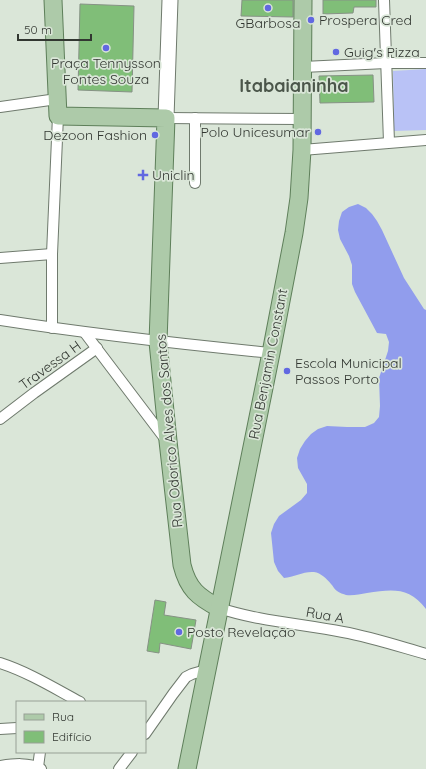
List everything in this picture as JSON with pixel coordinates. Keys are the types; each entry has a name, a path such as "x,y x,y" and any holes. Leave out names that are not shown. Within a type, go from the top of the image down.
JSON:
{"main road":[{"path":"53,0 58,116 166,118 170,0"},
{"name":"Rua Benjamin Constant","path":"187,769 294,233 299,198 302,150 304,67 303,0"},
{"name":"Rua Odorico Alves dos Santos","path":"166,118 158,342 168,441 184,576 194,591 207,602 219,608"}],"street":[{"path":"384,0 389,142"},
{"path":"304,67 386,63 426,63"},
{"path":"0,107 58,99"},
{"path":"52,328 52,254 58,116"},
{"path":"166,118 303,119"},
{"path":"195,118 195,183"},
{"path":"302,150 426,140"},
{"path":"0,258 52,254"},
{"path":"0,320 158,342 271,353"},
{"path":"85,333 168,441"},
{"name":"Travessa H","path":"0,419 97,348"},
{"name":"Rua A","path":"219,608 242,615 363,636 426,654"},
{"path":"0,663 28,674 78,701"},
{"path":"146,733 186,677 206,670"},
{"path":"0,729 16,728"},
{"path":"0,766 31,765 40,768 40,753"},
{"path":"120,769 131,753"}],"shaded area":[{"path":"426,69 426,130 394,131 393,71"},
{"path":"358,204 366,208 377,221 404,278 426,310 426,609 413,597 400,591 346,595 338,592 324,576 314,572 306,572 284,578 278,571 274,562 271,533 274,524 279,516 301,500 307,493 307,484 298,468 297,458 305,441 318,429 327,426 365,427 374,423 379,417 379,378 388,351 389,342 386,334 377,333 355,292 352,284 352,265 340,239 338,230 342,212 349,207"}],"building":[{"name":"GBarbosa","path":"242,0 293,0 293,17 241,16"},
{"path":"323,0 376,0 376,7 354,7 353,13 323,14"},
{"name":"Praça Tennysson Fontes Souza","path":"80,4 134,6 132,92 78,90"},
{"path":"373,75 374,102 320,103 319,76"},
{"path":"155,600 166,602 164,615 196,620 191,649 160,643 159,653 147,651"}],"place":[{"name":"GBarbosa","path":"268,8"},
{"name":"Prospera Cred","path":"311,20"},
{"name":"Praça Tennysson Fontes Souza","path":"106,48"},
{"name":"Guig's Pizza","path":"336,52"},
{"name":"Polo Unicesumar","path":"318,132"},
{"name":"Dezoon Fashion","path":"155,135"},
{"name":"Uniclin","path":"143,175"},
{"name":"Escola Municipal Passos Porto","path":"287,371"},
{"name":"Posto Revelação","path":"179,632"}],"district":[{"name":"Itabaianinha","path":"294,85"}]}
